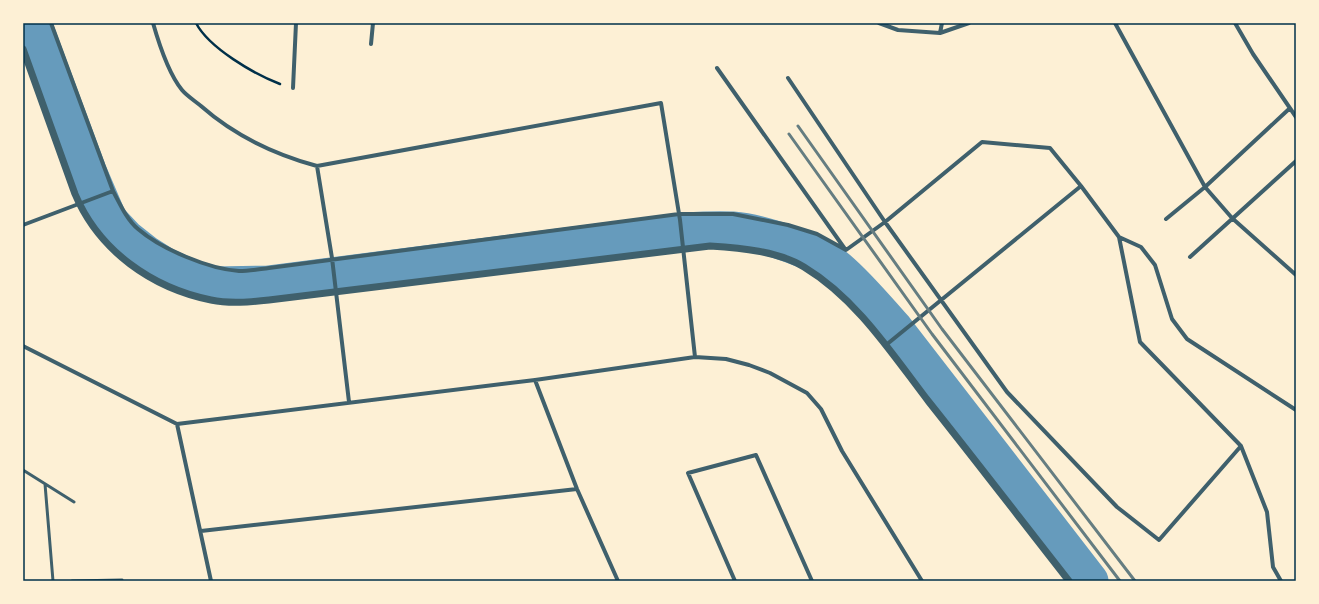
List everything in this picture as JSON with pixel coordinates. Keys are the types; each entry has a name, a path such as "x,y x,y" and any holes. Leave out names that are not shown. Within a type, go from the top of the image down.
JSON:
{"street":[{"path":"51,23 113,191 138,229 196,262 239,271 679,214 733,214 788,225 817,234 846,250"},
{"path":"153,23 162,54 182,90 220,122 259,146 288,158 317,166 661,102 680,220 695,357"},
{"path":"293,88 296,23"},
{"path":"371,44 373,23"},
{"path":"879,23 898,30 940,33 970,23"},
{"path":"940,33 942,23"},
{"path":"1115,23 1205,187 1232,218 1296,275"},
{"path":"1234,23 1296,118"},
{"path":"23,49 80,204 93,227 114,250 132,266 161,284 186,293 212,300 242,302 336,292 683,248 710,246 733,247 781,258 803,266 848,300 886,345 1069,581"},
{"path":"717,68 846,250"},
{"path":"788,78 885,222 1007,392 1117,507 1159,540 1242,446"},
{"path":"1166,219 1205,187 1289,109"},
{"path":"846,250 885,222 982,142 1050,148 1081,186 1119,237 1140,342 1242,446 1267,512 1273,567 1281,581"},
{"path":"1190,257 1296,161"},
{"path":"317,166 332,258 349,402"},
{"path":"886,345 942,301 1081,186"},
{"path":"23,226 113,191"},
{"path":"1119,237 1141,247 1155,265 1172,319 1187,339 1296,410"},
{"path":"23,346 178,424 535,380 695,357 726,359 749,364 807,393 821,409 842,451 922,581"},
{"path":"535,380 577,489 618,581"},
{"path":"178,424 211,581"},
{"path":"736,581 688,473 756,455 812,581"},
{"path":"201,531 577,489"}],"lane":[{"path":"23,470 74,502"},
{"path":"45,484 52,581"},
{"path":"72,581 122,580"}],"path":[{"path":"196,23 222,51 262,77 293,88"}],"waterway":[{"path":"33,23 88,171 109,220 126,238 145,253 167,267 192,278 215,285 268,284 696,230 733,230 758,234 803,249 829,262 846,276 868,298 895,329 1090,581"}],"railway":[{"path":"798,126 942,329 1135,581"},
{"path":"789,134 932,334 1120,581"}]}
